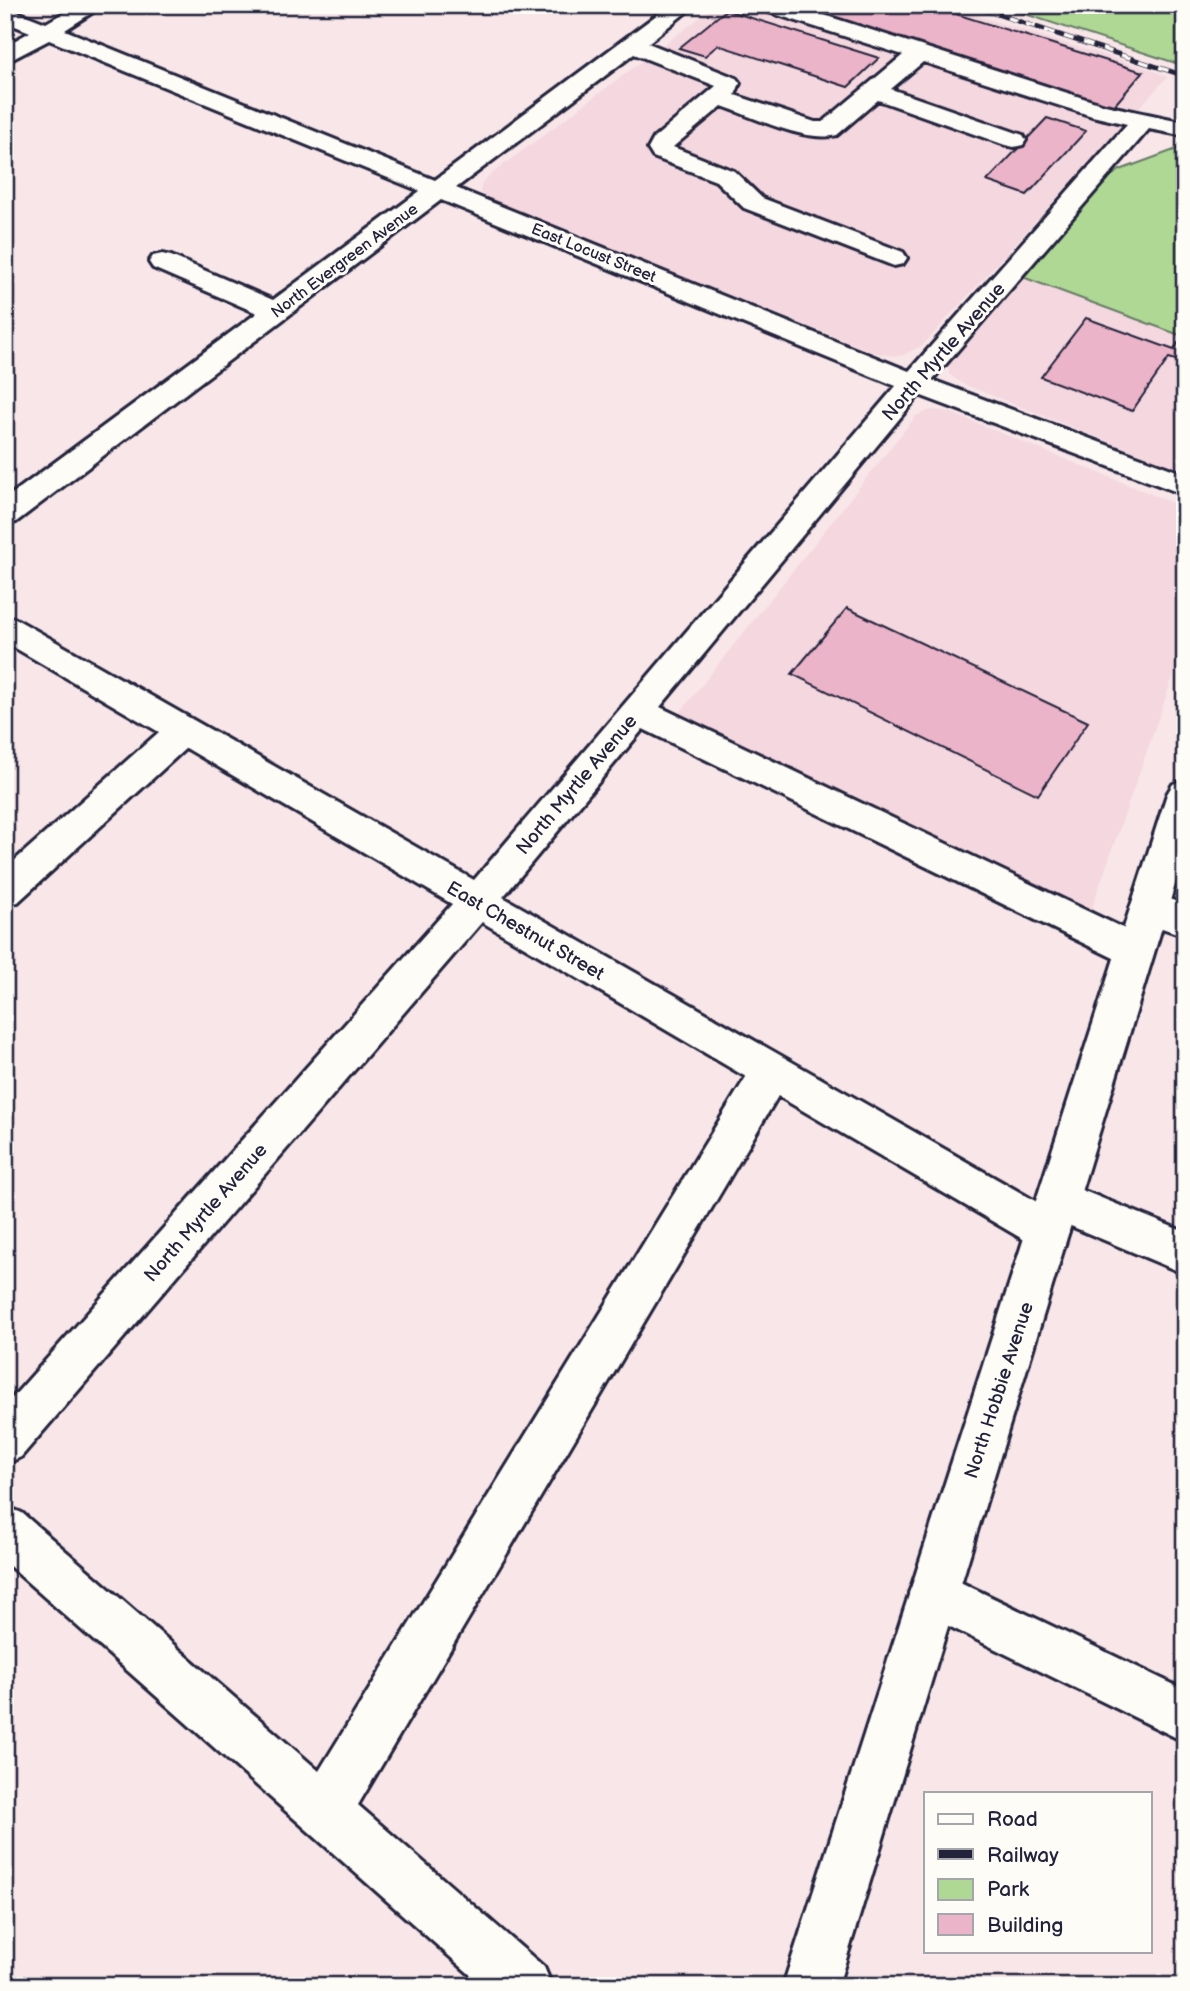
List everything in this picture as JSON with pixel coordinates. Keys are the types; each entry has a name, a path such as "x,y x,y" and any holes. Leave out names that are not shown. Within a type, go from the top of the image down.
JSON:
{"street":[{"path":"5,56 93,5"},
{"name":"North Evergreen Avenue","path":"5,515 684,5"},
{"path":"770,5 918,54 1142,122 1185,129"},
{"name":"East Locust Street","path":"5,14 914,383 1185,485"},
{"path":"630,44 725,80 728,86 719,97 663,143 660,149 662,152 725,176 753,203 894,258"},
{"path":"719,97 811,129 824,130 833,128 918,54"},
{"path":"875,92 1014,140"},
{"name":"North Myrtle Avenue","path":"5,1441 477,902 914,383 1142,122"},
{"path":"162,262 276,311"},
{"name":"East Chestnut Street","path":"5,627 771,1072 1053,1215 1185,1253"},
{"path":"637,711 1135,951"},
{"path":"5,891 183,731"},
{"name":"North Hobbie Avenue","path":"810,1986 1135,951 1167,914 1185,794"},
{"path":"324,1812 771,1072"},
{"path":"5,1530 525,1986"},
{"path":"933,1593 1185,1717"}],"shaded area":[{"path":"717,5 942,5 1167,77 923,345 901,356 888,355 873,352 489,200 480,192 482,183 489,176"},
{"path":"1020,276 1185,337 1185,472 963,384 949,374 949,363 959,346"},
{"path":"931,410 949,412 1185,508 1185,642 1088,918 675,719 916,416"}],"green space":[{"path":"997,5 1185,5 1185,66"},
{"path":"1185,146 1185,337 1020,276 1102,182 1120,170"}],"building":[{"path":"793,5 927,5 1143,72 1112,108"},
{"path":"726,10 879,58 848,87 718,45 705,56 679,48"},
{"path":"1047,118 1086,131 1027,195 987,181"},
{"path":"1086,318 1174,350 1178,343 1185,345 1185,363 1169,358 1132,411 1041,377"},
{"path":"847,608 1088,722 1038,795 792,674"}],"railway":[{"path":"969,5 1185,76"}]}
